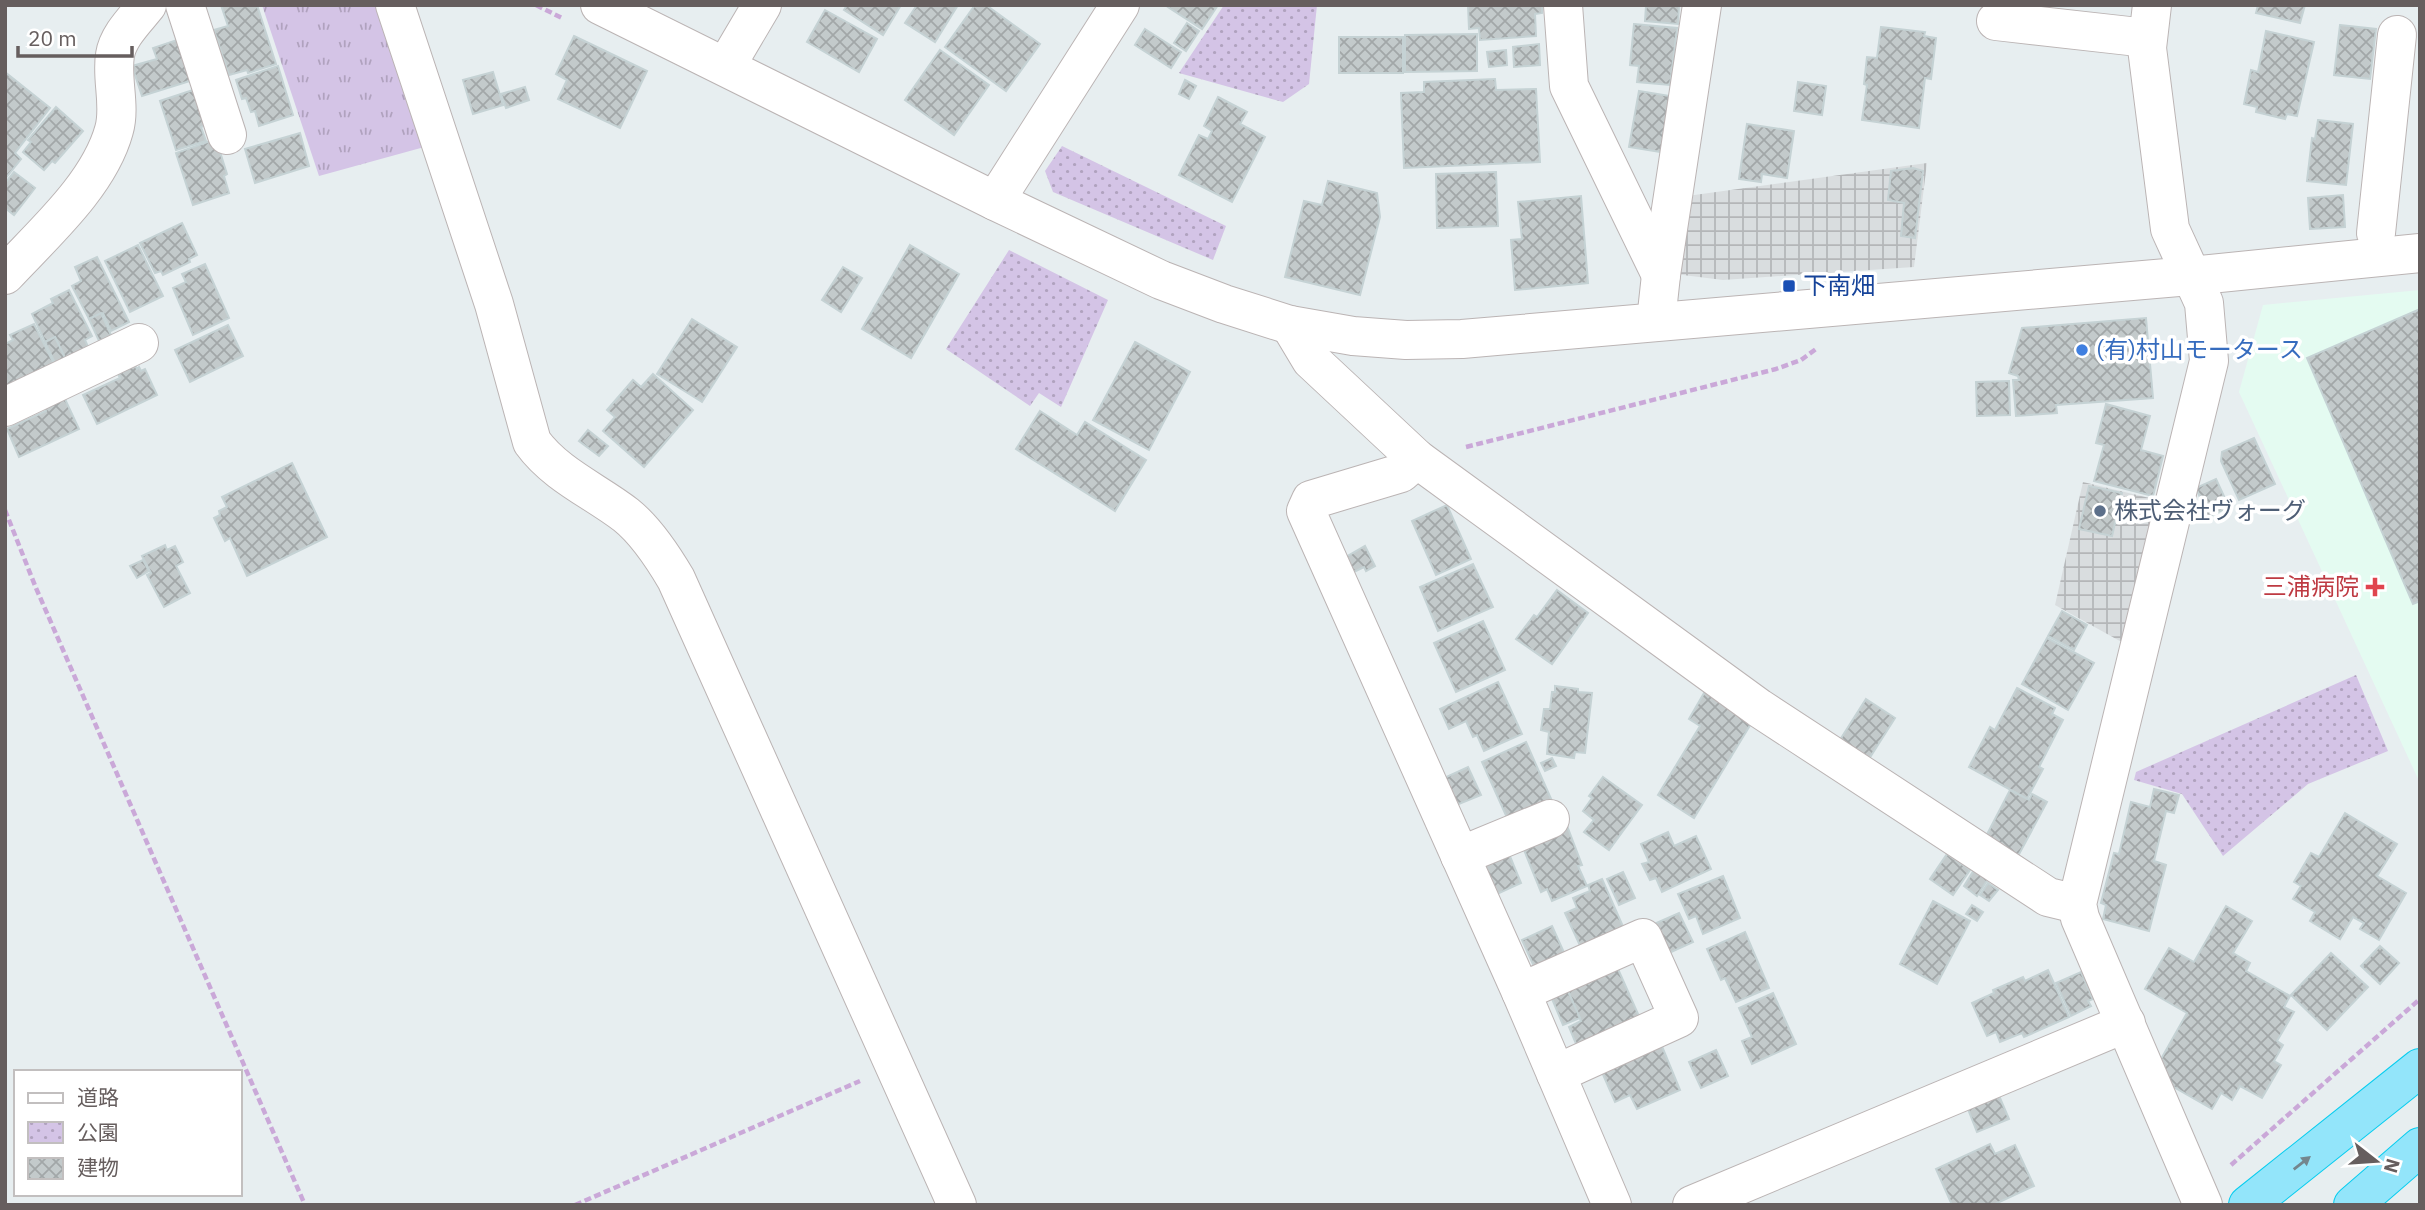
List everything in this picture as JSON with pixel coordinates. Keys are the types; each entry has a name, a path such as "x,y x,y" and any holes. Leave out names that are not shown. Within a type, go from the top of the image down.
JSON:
{"highway":[{"path":"2248,1205 2420,1068"},
{"path":"2353,1205 2420,1147"}],"street":[{"path":"5,275 69,205 104,157 115,127 115,54 122,36 146,5"},
{"path":"185,5 228,135"},
{"path":"395,5 494,304 532,442 544,458 628,517 676,579 957,1205"},
{"path":"726,66 762,5"},
{"path":"995,201 1120,5"},
{"path":"1563,5 1569,86 1661,275"},
{"path":"1656,321 1702,5"},
{"path":"602,12 726,66 995,201 1161,280 1290,325 1353,336 1406,340 1462,339 2190,276 2420,253"},
{"path":"1996,21 2150,22 2170,229 2204,303 2209,361 2077,904 2080,918 2201,1199"},
{"path":"2376,233 2397,35"},
{"path":"1290,325 1311,360 1417,459 1759,708 2048,897 2077,904"},
{"path":"5,407 139,343"},
{"path":"1417,459 1401,472 1311,500 1306,511 1521,992 1612,1205"},
{"path":"1460,856 1550,818"},
{"path":"1521,992 1643,937 1679,1018 1556,1074"},
{"path":"1692,1205 2126,1023"}],"path":[{"path":"536,5 602,12"},
{"path":"1417,459 1776,369 1801,360 1821,345"},
{"path":"5,510 41,600 305,1205"},
{"path":"2201,1199 2420,999"},
{"path":"575,1205 893,1066"}],"shaded area":[{"path":"1927,163 1914,267 1723,280 1675,274 1687,196"},
{"name":"三浦病院","path":"2420,290 2420,783 2239,392 2263,305"},
{"path":"2083,482 2162,501 2127,645 2055,605"}],"green space":[{"path":"262,5 382,5 428,146 319,176"},
{"path":"1224,5 1317,5 1309,84 1283,102 1179,73"},
{"path":"1062,146 1226,226 1213,260 1053,192 1045,171"},
{"path":"1009,250 1108,300 1061,407 1039,393 1030,406 946,349"},
{"path":"2356,675 2388,751 2308,784 2223,856 2182,794 2134,780 2136,772"}],"building":[{"path":"221,5 257,5 276,64 248,73 247,70 229,75 214,30 228,26"},
{"path":"847,5 901,5 883,35 844,10"},
{"path":"917,5 958,5 935,42 905,23"},
{"path":"975,5 986,5 1040,44 1006,91 945,47"},
{"path":"1218,5 1202,29 1168,7"},
{"path":"1468,5 1542,5 1542,13 1535,14 1536,36 1480,40 1479,28 1469,29"},
{"path":"1679,5 1678,24 1645,21 1646,6 1637,6"},
{"path":"2258,5 2305,5 2300,23 2256,13"},
{"path":"825,10 877,39 859,72 807,42"},
{"path":"1187,23 1199,31 1186,51 1174,43"},
{"path":"1634,24 1677,28 1670,85 1637,82 1639,66 1630,65"},
{"path":"2340,25 2376,29 2370,79 2334,75"},
{"path":"1881,27 1925,32 1924,36 1936,38 1931,79 1925,78 1919,128 1862,120 1867,85 1864,84 1867,57 1877,58"},
{"path":"1145,29 1181,52 1171,68 1135,45"},
{"path":"2266,31 2314,42 2297,116 2287,114 2285,119 2256,112 2257,107 2244,104 2251,70 2258,72"},
{"path":"1477,34 1477,71 1405,72 1405,35"},
{"path":"574,36 647,71 620,128 558,99 567,80 556,74"},
{"path":"1339,37 1403,37 1403,73 1339,73"},
{"path":"183,38 196,79 142,96 132,66 157,59 153,48"},
{"path":"1539,44 1540,65 1514,67 1513,47"},
{"path":"940,50 989,85 954,135 905,100"},
{"path":"1506,50 1507,65 1489,67 1487,52"},
{"path":"278,66 293,115 259,126 255,111 251,112 246,98 242,99 236,80"},
{"path":"5,72 50,108 15,153 21,159 5,179"},
{"path":"493,72 503,105 473,114 463,80"},
{"path":"1495,79 1496,90 1536,89 1540,162 1404,168 1401,93 1424,92 1424,82"},
{"path":"1185,80 1196,86 1189,99 1179,94"},
{"path":"1798,82 1826,86 1822,115 1794,111"},
{"path":"525,87 529,100 506,108 501,94"},
{"path":"193,90 209,124 201,127 206,141 176,150 160,101"},
{"path":"1639,91 1670,96 1661,152 1629,147"},
{"path":"1218,97 1247,112 1240,124 1265,137 1232,202 1179,175 1199,135 1208,139 1212,131 1204,126"},
{"path":"56,107 83,131 55,163 52,161 44,170 23,152 31,142 28,140"},
{"path":"2318,120 2353,124 2346,185 2307,181 2312,138 2315,139"},
{"path":"1747,124 1794,131 1787,178 1762,174 1761,182 1739,179"},
{"path":"300,133 309,166 255,183 245,149"},
{"path":"216,139 227,174 224,176 229,193 193,205 176,153"},
{"path":"1913,168 1923,171 1915,238 1901,236 1904,203 1888,200 1891,171"},
{"path":"14,172 35,188 14,215 5,208 5,183"},
{"path":"1496,172 1498,226 1437,228 1436,174"},
{"path":"1328,181 1377,193 1380,217 1360,295 1285,277 1304,201 1322,205"},
{"path":"2343,195 2345,227 2310,229 2308,198"},
{"path":"1581,196 1588,283 1515,290 1511,240 1522,239 1518,202"},
{"path":"182,223 197,255 189,259 190,262 163,275 161,271 155,273 140,243"},
{"path":"138,245 163,296 130,312 105,261"},
{"path":"910,245 959,274 911,358 862,329"},
{"path":"97,257 129,322 111,331 103,313 89,319 72,286 81,281 75,267"},
{"path":"205,264 229,318 193,335 173,288 186,282 182,274"},
{"path":"843,267 862,278 841,312 822,300"},
{"path":"69,290 92,336 85,340 89,349 66,360 55,337 45,342 32,314 53,303 51,299"},
{"path":"2420,309 2420,601 2413,604 2307,358"},
{"path":"101,313 111,335 99,341 89,319"},
{"name":"(有)村山モータース","path":"2146,318 2153,398 2056,405 2057,413 2016,416 2013,380 2019,380 2018,376 2009,373 2022,328"},
{"path":"692,319 737,347 702,402 657,374"},
{"path":"34,324 55,366 9,388 5,384 5,344 13,340 10,335"},
{"path":"228,325 243,356 190,382 175,350"},
{"path":"55,337 66,360 56,365 45,342"},
{"path":"1135,342 1190,372 1149,450 1093,420"},
{"path":"135,365 141,371 145,369 157,395 97,424 83,395 120,378 118,374"},
{"path":"653,374 693,410 644,467 603,431 615,417 607,410 633,380 641,387"},
{"path":"2009,381 2010,415 1977,416 1976,382"},
{"path":"64,397 79,429 19,457 7,429 46,411 44,406"},
{"path":"2106,404 2150,416 2141,450 2163,456 2153,496 2094,481 2104,445 2096,443"},
{"path":"1040,411 1077,435 1085,422 1146,460 1115,511 1016,449"},
{"path":"588,430 608,446 599,456 579,441"},
{"path":"2254,438 2275,484 2239,500 2221,461 2222,452"},
{"path":"292,463 327,537 247,576 230,538 225,541 214,518 220,515 219,511 227,507 222,497"},
{"path":"2216,479 2229,507 2199,521 2192,507 2202,502 2196,488"},
{"name":"株式会社ヴォーグ","path":"2089,486 2122,493 2112,536 2079,529"},
{"path":"1447,505 1471,559 1436,575 1412,521"},
{"path":"165,545 167,550 175,546 183,562 176,566 190,593 164,607 147,575 151,573 142,556"},
{"path":"1365,546 1375,566 1366,571 1364,567 1354,572 1346,557"},
{"path":"143,560 149,571 137,578 130,566"},
{"path":"1473,564 1493,607 1438,631 1420,587"},
{"path":"1557,590 1588,613 1552,664 1516,639"},
{"path":"2062,611 2087,625 2074,650 2048,636"},
{"path":"1483,621 1505,670 1456,692 1434,643"},
{"path":"2047,638 2094,663 2068,710 2022,684"},
{"path":"1498,682 1522,734 1484,751 1477,735 1473,737 1466,721 1449,729 1440,709"},
{"path":"1555,686 1592,693 1585,753 1575,752 1574,758 1547,754 1549,732 1541,730 1544,709 1550,709"},
{"path":"1707,688 1755,717 1694,818 1658,795 1700,726 1689,719"},
{"path":"2017,688 2055,708 2052,714 2063,720 2039,767 2043,769 2027,799 1969,767 1990,727 1995,730"},
{"path":"1866,699 1895,718 1867,762 1838,743"},
{"path":"1526,742 1552,801 1508,820 1482,762"},
{"path":"1552,758 1556,766 1545,771 1541,763"},
{"path":"1468,767 1481,795 1454,806 1442,779"},
{"path":"1603,777 1642,805 1609,850 1584,832 1594,820 1583,811 1592,798 1589,796"},
{"path":"2154,789 2179,795 2174,813 2166,811 2154,861 2166,865 2149,931 2103,919 2106,905 2101,903 2114,853 2119,854 2131,802 2150,807"},
{"path":"2010,790 2029,800 2032,794 2047,802 2017,858 1984,840"},
{"path":"2345,813 2397,844 2377,876 2406,893 2379,940 2360,929 2364,923 2353,917 2340,939 2310,921 2315,912 2293,899 2301,886 2294,882 2311,853 2319,857"},
{"path":"1566,823 1582,865 1578,866 1587,886 1552,901 1547,889 1541,892 1524,850"},
{"path":"1668,832 1674,846 1696,836 1711,869 1662,892 1656,878 1650,880 1642,864 1649,862 1641,844"},
{"path":"1509,854 1521,883 1495,895 1483,865"},
{"path":"1947,854 1970,870 1953,895 1930,879"},
{"path":"1974,870 1988,879 1977,896 1964,886"},
{"path":"1623,872 1635,898 1619,905 1607,879"},
{"path":"1723,876 1740,918 1703,934 1696,916 1689,919 1678,894"},
{"path":"1602,879 1625,931 1582,950 1565,913 1577,908 1573,898 1590,891 1588,885"},
{"path":"1988,883 1998,890 1989,901 1980,895"},
{"path":"1933,901 1970,921 1937,984 1900,964"},
{"path":"1972,905 1983,912 1977,921 1966,914"},
{"path":"2226,906 2252,921 2233,953 2250,963 2246,971 2290,996 2284,1007 2294,1012 2277,1041 2283,1045 2274,1061 2281,1065 2262,1098 2240,1086 2232,1100 2221,1093 2212,1109 2172,1086 2161,1059 2187,1013 2145,989 2169,948 2194,962"},
{"path":"1679,913 1693,942 1667,954 1654,924"},
{"path":"1552,926 1566,957 1536,971 1522,940"},
{"path":"1745,932 1769,988 1736,1002 1725,978 1721,980 1707,949"},
{"path":"2380,946 2399,963 2380,984 2361,966"},
{"path":"2331,953 2368,987 2327,1030 2291,995"},
{"path":"1618,969 1642,1023 1579,1051 1569,1027 1581,1021 1568,991"},
{"path":"2048,970 2069,1017 2024,1037 2022,1033 2000,1042 1996,1032 1987,1036 1972,1003 1994,993 1993,990 2023,977 2025,981"},
{"path":"2081,972 2093,999 2088,1001 2091,1006 2071,1016 2056,983"},
{"path":"1566,987 1580,1018 1563,1025 1550,994"},
{"path":"1773,993 1796,1044 1752,1064 1742,1041 1752,1037 1739,1008"},
{"path":"1661,1044 1680,1090 1637,1109 1630,1095 1615,1102 1601,1070"},
{"path":"1716,1050 1728,1076 1701,1088 1689,1062"},
{"path":"1997,1091 2009,1119 1977,1132 1966,1104"},
{"path":"1990,1144 1995,1154 2015,1145 2034,1186 1993,1205 1952,1205 1936,1169"}],"place":[{"name":"下南畑","path":"1789,286"},
{"name":"(有)村山モータース","path":"2082,350"},
{"name":"株式会社ヴォーグ","path":"2100,511"},
{"name":"三浦病院","path":"2375,587"}]}
